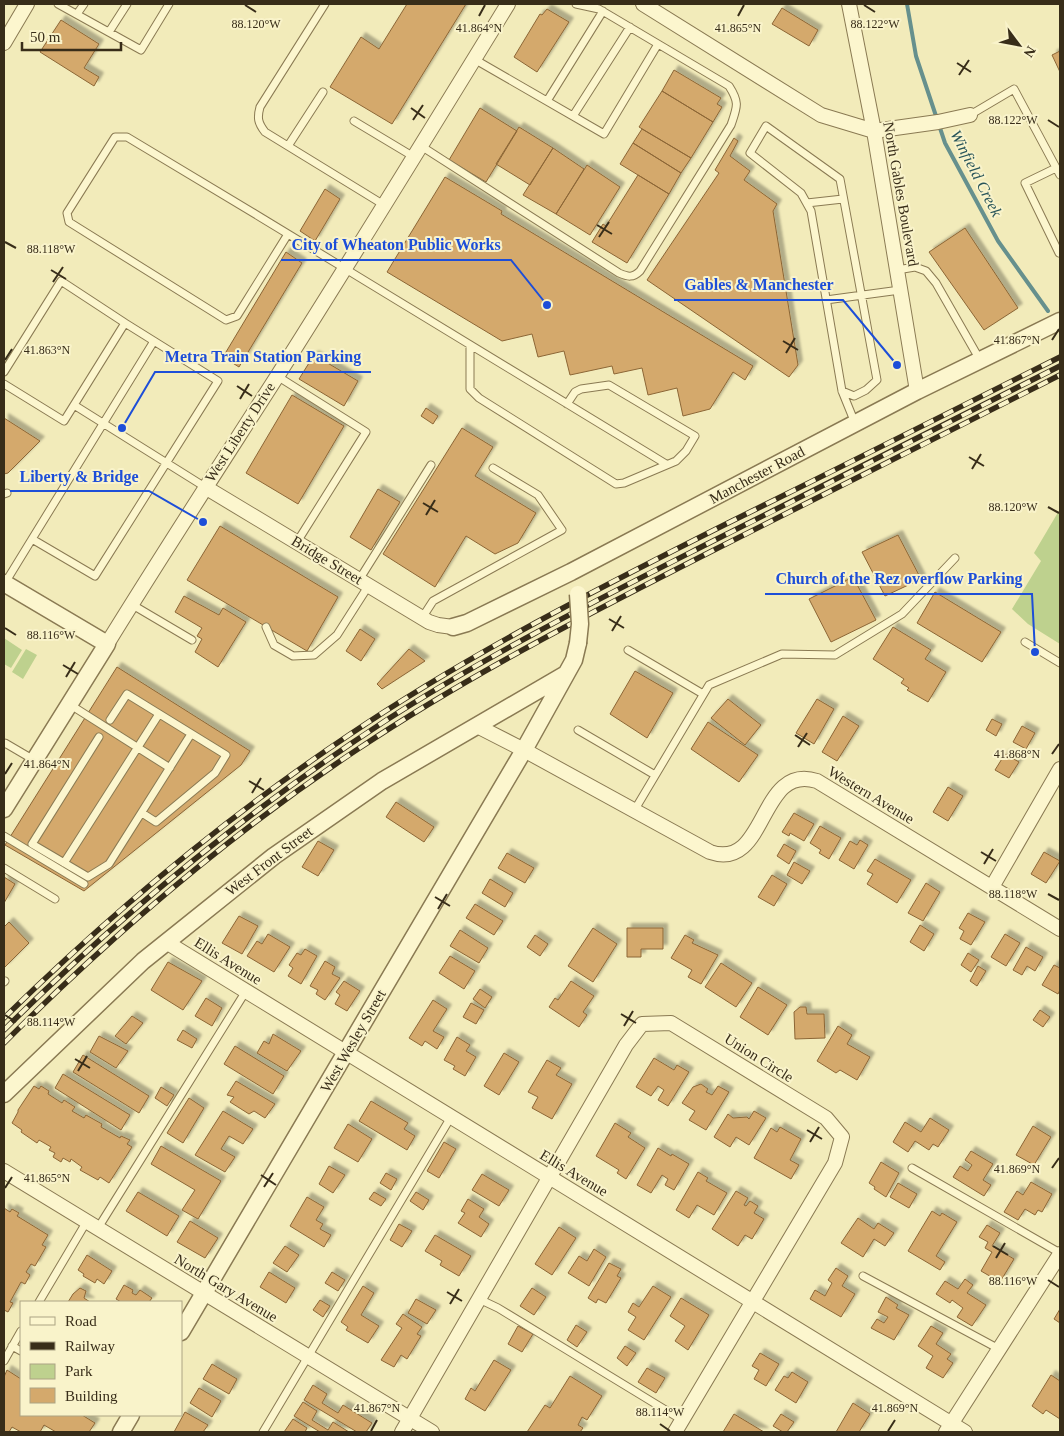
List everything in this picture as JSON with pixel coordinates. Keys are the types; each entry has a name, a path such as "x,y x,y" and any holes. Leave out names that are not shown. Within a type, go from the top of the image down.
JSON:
{"street":[{"path":"4,43 27,4"},
{"name":"West Liberty Drive","path":"4,809 205,486 277,376 418,152 508,4"},
{"path":"643,4 821,116 874,131 938,122 970,115"},
{"name":"North Gables Boulevard","path":"849,4 874,131 917,391"},
{"name":"Manchester Road","path":"453,627 467,624 571,572 917,391 1060,321"},
{"name":"Bridge Street","path":"205,486 422,618 438,625 453,627"},
{"path":"568,673 574,660 580,624 578,594 571,572"},
{"path":"4,583 107,644"},
{"name":"West Front Street","path":"4,1094 65,1034 166,942 274,856 382,781 568,673"},
{"name":"West Wesley Street","path":"182,1330 568,673"},
{"path":"477,726 524,750"},
{"name":"Western Avenue","path":"524,750 710,852 726,855 734,853 754,834 777,793 783,787 796,778 817,780 1060,929"},
{"path":"992,887 1060,769"},
{"name":"Ellis Avenue","path":"166,942 753,1302 948,1428 964,1432"},
{"name":"Union Circle","path":"550,1177 626,1045 642,1024 671,1024 678,1027 826,1118 842,1137 835,1163 753,1302"},
{"name":"North Gary Avenue","path":"4,1171 432,1432"},
{"path":"402,1432 550,1177"},
{"path":"948,1428 1060,1253"},
{"path":"678,1426 753,1302"},
{"path":"121,1432 130,1416"}],"lane":[{"path":"58,4 141,50 168,4"},
{"path":"78,14 84,4"},
{"path":"109,32 127,4"},
{"path":"326,4 260,107 257,117 265,132 384,205"},
{"path":"354,121 418,152 619,273 627,277 635,276 640,271 730,125 737,106 736,98 729,86 603,11 576,4"},
{"path":"547,101 603,11"},
{"path":"573,116 630,27"},
{"path":"474,59 604,134 658,44"},
{"path":"970,115 1014,89 1060,175"},
{"path":"288,146 323,92"},
{"path":"842,391 854,396 866,390 877,380 840,179 766,126 750,153 801,193 811,211 842,391 855,423"},
{"path":"288,234 236,316 226,320 69,222 67,213 115,137 127,137 288,234 666,464"},
{"path":"1056,168 1025,183 1060,252"},
{"path":"807,202 843,199"},
{"path":"897,270 915,267 926,271 936,283 980,360"},
{"path":"4,372 61,281 218,380 94,576 32,539"},
{"path":"826,300 900,290"},
{"path":"4,384 64,420 125,323"},
{"path":"4,583 154,341"},
{"path":"470,345 470,389 479,398 616,484 624,483 676,461 686,451 695,436 609,385 581,389 575,392 567,404"},
{"path":"277,376 366,432 297,542"},
{"path":"74,405 205,486"},
{"path":"266,627 274,645 293,656 314,655 337,635 364,582 431,465"},
{"path":"422,618 433,600 562,530 538,495 493,468"},
{"path":"634,811 709,685 782,654 835,655 902,614 955,558"},
{"path":"131,604 192,640"},
{"path":"1025,642 1060,663"},
{"path":"628,650 703,694"},
{"path":"110,720 127,694 226,755 215,773 156,822 142,813"},
{"path":"69,704 170,768"},
{"path":"64,862 160,714"},
{"path":"578,730 655,775"},
{"path":"99,737 32,844 88,877 109,864 191,734"},
{"path":"4,744 34,760"},
{"path":"4,836 84,884"},
{"path":"4,868 55,899"},
{"path":"40,1301 246,991"},
{"path":"263,1432 451,1117"},
{"path":"912,1168 1060,1253"},
{"path":"863,1276 999,1349"},
{"path":"479,1299 498,1308 678,1426"},
{"path":"4,1361 20,1333"},
{"path":"12,1346 20,1351"}],"green space":[{"path":"1060,509 1060,644 1028,624 1012,609 1041,561 1034,553"},
{"path":"4,638 22,650 11,668 4,664"},
{"path":"26,649 37,655 23,679 12,672"}],"building":[{"path":"407,4 466,4 392,124 330,87 361,37 379,49"},
{"path":"782,8 818,30 809,46 772,24"},
{"path":"547,9 569,22 537,72 514,57 540,14 542,15"},
{"path":"61,20 99,44 84,68 99,77 94,86 40,52"},
{"path":"1060,51 1060,72 1052,55"},
{"path":"674,70 721,98 717,104 722,107 713,122 662,91"},
{"path":"662,91 713,122 691,158 639,127"},
{"path":"480,108 517,131 486,182 449,160"},
{"path":"519,127 553,148 530,185 496,164"},
{"path":"642,129 691,158 681,173 633,143"},
{"path":"734,138 738,141 730,156 750,171 744,180 777,204 773,211 798,365 789,377 647,280 719,173 715,170"},
{"path":"633,143 681,173 669,194 620,164"},
{"path":"553,148 584,169 556,214 523,195"},
{"path":"587,165 620,187 590,235 556,214"},
{"path":"638,175 669,194 627,263 592,242 603,224 606,226"},
{"path":"445,177 502,211 501,214 753,366 745,380 733,372 710,409 683,416 677,388 648,395 642,368 614,374 612,366 570,375 564,351 538,357 532,334 502,341 387,272"},
{"path":"325,189 340,199 315,241 300,231"},
{"path":"965,228 1018,308 984,330 929,252"},
{"path":"286,252 302,263 239,367 223,357"},
{"path":"314,355 358,381 344,406 299,379"},
{"path":"292,395 344,426 298,504 246,473"},
{"path":"426,408 438,416 433,424 421,416"},
{"path":"4,418 40,441 8,473 4,474"},
{"path":"462,428 493,447 475,476 536,513 518,543 495,554 466,536 435,587 383,554"},
{"path":"378,489 400,502 371,550 350,537"},
{"path":"220,526 338,597 307,651 187,580"},
{"path":"898,535 921,579 885,596 862,552"},
{"path":"853,577 876,620 831,642 809,599"},
{"path":"935,592 1001,632 982,662 917,623"},
{"path":"184,596 219,615 223,608 246,622 218,667 195,652 202,639 197,636 202,628 175,612"},
{"path":"893,627 931,650 925,659 946,672 928,702 907,690 909,688 901,683 904,679 873,659"},
{"path":"360,629 375,639 361,661 346,651"},
{"path":"409,649 425,661 382,689 377,684"},
{"path":"117,667 250,751 241,765 84,891 5,845"},
{"path":"635,671 673,693 647,738 610,714"},
{"path":"728,699 761,725 745,745 711,718"},
{"path":"817,699 834,709 814,744 796,733"},
{"path":"843,716 859,726 837,761 822,752"},
{"path":"992,719 1002,724 996,736 986,730"},
{"path":"708,722 758,755 739,782 691,749"},
{"path":"1022,726 1035,733 1026,749 1013,742"},
{"path":"1005,754 1019,762 1009,778 995,770"},
{"path":"948,787 963,796 948,821 933,812"},
{"path":"396,802 434,827 424,842 386,817"},
{"path":"794,813 814,824 804,841 790,833 789,836 782,832"},
{"path":"820,826 841,838 829,859 819,853 821,850 810,843"},
{"path":"860,840 868,845 854,869 839,860 850,841 857,845"},
{"path":"318,841 334,850 318,876 302,867"},
{"path":"784,844 796,851 789,864 777,856"},
{"path":"1044,852 1060,861 1046,883 1031,874"},
{"path":"507,853 534,868 525,883 498,868"},
{"path":"875,859 911,880 897,903 867,884 873,874 867,871"},
{"path":"794,862 810,871 802,884 787,875"},
{"path":"772,875 787,884 774,906 758,897"},
{"path":"4,877 15,884 4,903"},
{"path":"490,879 513,893 505,907 482,893"},
{"path":"926,883 940,892 923,921 908,913"},
{"path":"475,904 503,921 494,935 466,918"},
{"path":"968,913 985,922 971,945 960,939 964,931 959,928"},
{"path":"239,916 258,926 242,954 222,943"},
{"path":"9,922 29,943 4,968 4,927"},
{"path":"920,925 934,934 924,951 910,942"},
{"path":"593,928 617,944 593,982 568,966"},
{"path":"627,928 663,928 663,949 641,949 641,957 627,957"},
{"path":"460,930 488,948 479,963 450,946"},
{"path":"268,934 290,947 274,972 247,956 257,941 262,944"},
{"path":"1005,934 1020,943 1006,966 991,957"},
{"path":"535,935 548,944 540,956 527,947"},
{"path":"685,935 694,940 692,943 718,955 701,984 688,977 692,970 671,958"},
{"path":"1026,947 1043,957 1035,971 1027,966 1022,975 1013,970"},
{"path":"305,949 317,956 301,984 288,976 293,968 289,965 297,953 301,955"},
{"path":"968,953 979,960 971,972 961,965"},
{"path":"450,956 475,971 464,989 439,973"},
{"path":"325,961 335,967 332,974 340,978 325,1000 316,994 318,990 310,986"},
{"path":"168,962 202,981 183,1010 151,990"},
{"path":"721,963 752,983 736,1007 705,987"},
{"path":"1054,965 1060,968 1060,990 1058,994 1042,985"},
{"path":"978,966 986,971 977,986 970,981"},
{"path":"344,981 360,991 347,1011 335,1004 340,995 336,992"},
{"path":"571,981 594,996 583,1012 587,1015 579,1027 549,1007 555,998 558,1000"},
{"path":"758,987 787,1005 768,1035 740,1017"},
{"path":"480,989 492,997 485,1008 473,999"},
{"path":"206,998 222,1008 212,1026 195,1016"},
{"path":"433,1000 447,1009 433,1031 444,1037 437,1049 425,1041 422,1046 409,1038"},
{"path":"471,1003 484,1010 476,1024 463,1017"},
{"path":"800,1007 806,1007 807,1014 824,1014 825,1038 795,1039 794,1012"},
{"path":"1040,1010 1050,1017 1043,1027 1033,1020"},
{"path":"132,1016 143,1023 126,1044 115,1036"},
{"path":"838,1026 852,1035 847,1044 870,1057 857,1080 840,1070 836,1073 817,1061"},
{"path":"183,1030 197,1039 192,1048 177,1040"},
{"path":"273,1034 301,1051 287,1071 257,1053 264,1041 269,1044"},
{"path":"99,1036 128,1051 116,1068 90,1052"},
{"path":"457,1037 470,1045 466,1051 476,1057 465,1076 453,1069 455,1066 444,1060"},
{"path":"235,1046 284,1076 273,1094 224,1064"},
{"path":"504,1053 519,1062 499,1095 484,1086"},
{"path":"83,1055 149,1096 139,1113 73,1072"},
{"path":"654,1058 674,1070 677,1065 689,1072 668,1106 658,1100 664,1090 658,1086 651,1096 636,1087"},
{"path":"547,1060 561,1068 556,1075 572,1084 552,1119 532,1108 538,1097 528,1092"},
{"path":"63,1074 130,1115 121,1130 55,1088"},
{"path":"236,1081 275,1104 265,1118 254,1111 249,1114 230,1102 234,1097 227,1095"},
{"path":"701,1084 708,1089 706,1092 712,1095 718,1086 729,1092 706,1130 689,1120 695,1111 682,1103 693,1087"},
{"path":"34,1086 39,1089 41,1086 49,1091 48,1094 62,1103 64,1100 75,1107 72,1111 84,1118 86,1115 102,1124 101,1127 120,1138 121,1136 130,1140 127,1144 132,1147 109,1183 100,1177 98,1180 80,1170 82,1167 71,1159 70,1162 63,1158 61,1162 53,1157 55,1153 49,1150 51,1147 39,1140 37,1143 12,1123"},
{"path":"161,1087 174,1095 167,1106 155,1098"},
{"path":"189,1098 204,1108 183,1143 167,1133"},
{"path":"371,1101 408,1123 404,1129 415,1136 407,1150 359,1121"},
{"path":"223,1111 253,1129 243,1144 229,1136 221,1149 235,1157 225,1172 195,1155"},
{"path":"754,1111 766,1118 749,1145 736,1137 730,1147 714,1137 728,1114 733,1118 747,1117 749,1119"},
{"path":"930,1118 949,1130 938,1147 933,1144 929,1150 915,1141 908,1152 893,1142 905,1122 921,1132"},
{"path":"615,1123 631,1133 628,1137 645,1148 626,1179 617,1173 619,1170 596,1156"},
{"path":"348,1124 372,1139 358,1162 334,1148"},
{"path":"1033,1126 1051,1137 1034,1165 1016,1155"},
{"path":"780,1127 801,1139 790,1160 799,1165 791,1179 754,1158 771,1128 777,1132"},
{"path":"444,1142 456,1149 439,1178 427,1171"},
{"path":"161,1146 221,1181 198,1219 182,1210 195,1190 151,1164"},
{"path":"658,1148 689,1164 674,1190 665,1185 668,1179 662,1175 651,1193 637,1185"},
{"path":"971,1151 993,1164 983,1180 991,1185 984,1196 953,1177 960,1166 968,1171 972,1165 965,1160"},
{"path":"881,1162 899,1173 886,1197 869,1183"},
{"path":"329,1166 345,1175 333,1193 319,1184"},
{"path":"698,1172 708,1178 706,1181 727,1193 714,1215 697,1205 689,1218 676,1210"},
{"path":"386,1173 397,1179 391,1190 380,1183"},
{"path":"482,1174 509,1190 499,1206 472,1190"},
{"path":"1031,1182 1052,1194 1042,1212 1038,1210 1035,1215 1025,1209 1018,1220 1004,1212 1017,1191 1023,1195"},
{"path":"898,1183 917,1194 909,1208 890,1197"},
{"path":"736,1191 748,1198 744,1205 746,1206 750,1201 758,1206 754,1213 764,1219 752,1239 745,1235 738,1246 712,1229"},
{"path":"138,1192 179,1216 167,1236 126,1211"},
{"path":"374,1192 386,1199 381,1206 369,1199"},
{"path":"416,1192 429,1200 423,1210 410,1201"},
{"path":"307,1197 324,1207 316,1220 323,1224 320,1229 331,1235 324,1247 290,1226"},
{"path":"468,1199 484,1209 479,1217 489,1224 481,1237 458,1223 465,1213 461,1211"},
{"path":"4,1208 10,1212 12,1209 19,1213 17,1216 48,1235 42,1245 46,1247 35,1266 31,1264 26,1272 30,1275 25,1284 21,1282 10,1302 13,1303 8,1312 4,1310"},
{"path":"932,1211 940,1216 942,1213 957,1222 936,1256 945,1262 940,1270 908,1251"},
{"path":"858,1218 874,1229 878,1223 894,1233 885,1246 874,1239 863,1257 841,1243"},
{"path":"190,1221 218,1238 205,1258 177,1242"},
{"path":"399,1224 412,1231 402,1247 390,1240"},
{"path":"987,1225 1000,1233 992,1246 1014,1259 1000,1282 981,1271 992,1252 985,1248 988,1242 979,1237"},
{"path":"559,1227 576,1238 552,1275 535,1264"},
{"path":"435,1235 471,1256 459,1276 440,1265 442,1261 425,1251"},
{"path":"285,1246 299,1255 287,1272 273,1263"},
{"path":"594,1249 606,1257 589,1286 568,1273 579,1256 587,1261"},
{"path":"87,1255 112,1271 104,1284 97,1279 95,1283 83,1276 84,1274 78,1270"},
{"path":"609,1263 621,1269 617,1276 621,1278 606,1303 598,1299 596,1303 588,1298"},
{"path":"836,1268 848,1276 842,1286 855,1294 841,1317 810,1299 815,1290 825,1296 832,1283 828,1280"},
{"path":"269,1272 295,1288 286,1303 260,1287"},
{"path":"332,1272 345,1280 338,1291 325,1283"},
{"path":"965,1279 973,1285 967,1293 986,1305 972,1326 957,1317 963,1308 952,1300 950,1303 936,1294 945,1281 958,1289"},
{"path":"124,1285 133,1290 132,1293 136,1295 140,1290 152,1298 150,1301 119,1301 116,1299"},
{"path":"363,1286 374,1293 361,1315 379,1326 368,1343 346,1330 348,1327 341,1322"},
{"path":"653,1286 671,1297 644,1340 628,1330 636,1317 628,1312 633,1303 639,1307"},
{"path":"80,1288 86,1291 84,1298 88,1301 69,1301"},
{"path":"532,1288 546,1297 534,1315 520,1306"},
{"path":"886,1297 898,1305 896,1308 909,1315 894,1340 871,1328 877,1319 884,1323 888,1317 878,1312"},
{"path":"681,1298 709,1315 688,1350 675,1341 685,1326 670,1316"},
{"path":"416,1299 436,1310 427,1324 408,1313"},
{"path":"320,1300 330,1306 323,1317 313,1310"},
{"path":"1060,1309 1060,1323 1054,1319"},
{"path":"403,1314 422,1327 417,1334 421,1336 407,1359 401,1355 394,1367 381,1360 402,1328 396,1324"},
{"path":"576,1325 587,1332 577,1347 567,1340"},
{"path":"518,1326 533,1334 522,1352 508,1344"},
{"path":"931,1326 943,1333 936,1344 951,1354 947,1359 953,1363 943,1378 926,1368 933,1356 918,1346"},
{"path":"625,1346 636,1353 627,1366 617,1358"},
{"path":"760,1353 779,1364 766,1386 754,1379 759,1370 752,1366"},
{"path":"494,1360 511,1370 485,1411 465,1399 471,1388 475,1391"},
{"path":"212,1364 237,1379 229,1394 203,1379"},
{"path":"647,1368 665,1378 656,1393 638,1382"},
{"path":"7,1370 20,1378 20,1416 84,1416 95,1423 89,1432 56,1432 44,1425 40,1432 21,1432 12,1427 9,1432 4,1432 4,1377"},
{"path":"792,1372 808,1382 796,1403 775,1390 784,1376 788,1378"},
{"path":"1051,1375 1060,1381 1060,1419 1046,1410 1043,1414 1032,1406"},
{"path":"570,1376 602,1396 587,1420 582,1417 578,1425 583,1428 580,1432 527,1432 545,1405 550,1408"},
{"path":"313,1385 327,1394 322,1403 338,1413 343,1405 372,1423 366,1432 357,1432 304,1400"},
{"path":"199,1388 221,1401 212,1417 190,1403"},
{"path":"303,1402 317,1411 312,1420 328,1430 333,1422 349,1432 320,1432 294,1416"},
{"path":"853,1403 870,1414 859,1432 836,1432"},
{"path":"185,1412 208,1425 203,1432 174,1432"},
{"path":"734,1414 764,1432 723,1432"},
{"path":"781,1414 794,1422 787,1432 783,1432 773,1426"},
{"path":"293,1419 307,1428 305,1432 284,1432"}],"waterway":[{"name":"Winfield Creek","path":"907,4 916,56 945,143 998,241 1048,311"}],"railway":[{"path":"4,1018 44,979 127,905 213,834 303,767 394,705 488,649 583,597 1060,357"},
{"path":"4,1030 93,945 187,866 334,755 424,696 587,606 1060,366"},
{"path":"4,1043 130,924 218,851 264,815 401,721 445,694 579,619 1060,375"}],"place":[{"name":"City of Wheaton Public Works","path":"547,305"},
{"name":"Gables & Manchester","path":"897,365"},
{"name":"Metra Train Station Parking","path":"122,428"},
{"name":"Liberty & Bridge","path":"203,522"},
{"name":"Church of the Rez overflow Parking","path":"1035,652"}]}
